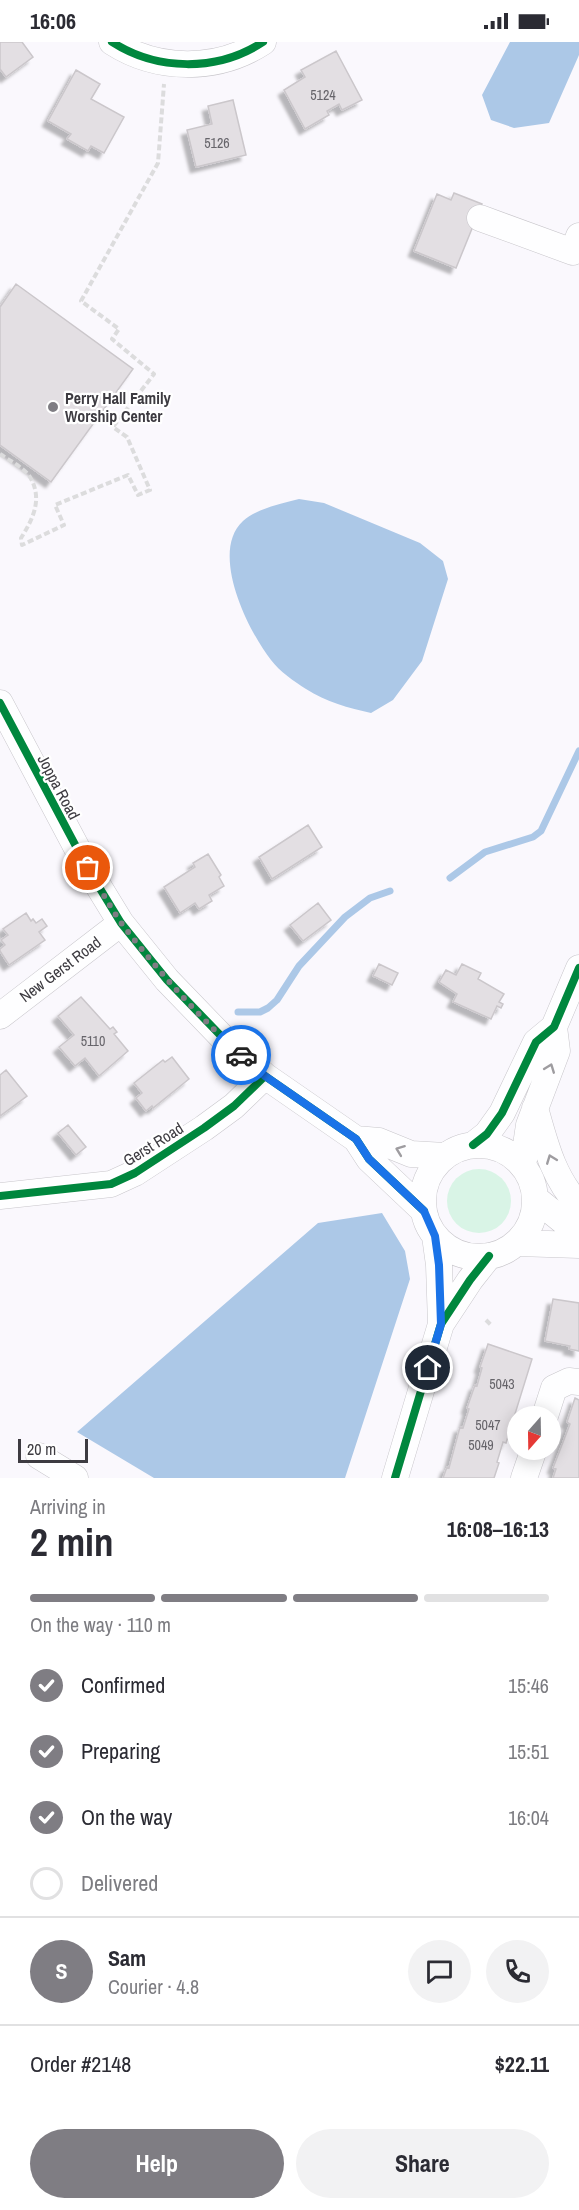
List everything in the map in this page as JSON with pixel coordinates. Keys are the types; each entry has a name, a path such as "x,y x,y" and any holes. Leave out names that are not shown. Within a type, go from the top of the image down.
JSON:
{"street":[{"path":"112,42 126,51 165,64 214,62 235,56 263,42"},
{"path":"480,218 573,252 579,236"},
{"name":"Joppa Road","path":"0,703 72,840 121,922 167,980 223,1038 265,1076 356,1139 369,1159 424,1211"},
{"name":"New Gerst Road","path":"0,1016 121,922"},
{"path":"473,1145 487,1134 502,1113 536,1042 554,1027 579,968"},
{"path":"523,1166 529,1125 557,1051 554,1027"},
{"name":"Gerst Road","path":"0,1196 111,1184 135,1173 204,1128 234,1106 265,1076"},
{"path":"535,1108 558,1178 579,1204"},
{"name":"Joppa Road","path":"356,1139 380,1141 411,1154 445,1156"},
{"path":"435,1236 460,1253 474,1257 489,1256 517,1243 531,1223 536,1199 532,1181 523,1166 509,1153 492,1146 473,1145"},
{"name":"Joppa Road","path":"441,1324 439,1265 435,1236 424,1211 423,1195 434,1167 445,1156 473,1145"},
{"path":"536,1199 579,1234"},
{"path":"517,1243 579,1245"},
{"path":"395,1478 441,1324 489,1256"},
{"path":"548,1406 554,1388 570,1381 579,1382"},
{"path":"39,1456 75,1478"},
{"path":"525,1478 531,1460"}],"path":[{"path":"0,454 29,476 37,498 33,519 21,538 22,545 64,525 55,505 128,475 138,495 150,490 127,437 113,427 154,374 112,339 119,329 81,301 158,163 165,64"},
{"path":"486,1320 492,1326"}],"green space":[{"path":"473,1169 485,1169 502,1178 509,1189 511,1201 509,1213 502,1224 485,1233 473,1233 461,1228 452,1219 447,1207 447,1195 452,1183 461,1174"}],"water":[{"path":"510,42 579,42 579,55 549,123 514,128 491,120 482,95"},
{"path":"299,499 324,503 420,543 443,561 448,579 422,661 393,700 371,713 322,698 283,672 271,660 252,630 236,591 231,571 230,552 233,535 243,521 256,513"},
{"path":"382,1213 405,1251 410,1279 345,1478 154,1478 77,1432 318,1223"}],"building":[{"path":"0,42 22,42 33,57 6,77 0,69"},
{"path":"336,51 362,100 342,110 339,104 327,111 329,115 305,129 284,90 305,77 301,70"},
{"path":"76,70 100,84 91,99 124,117 104,153 91,146 88,151 67,139 71,134 48,121"},
{"path":"233,100 246,155 196,167 187,130 212,124 208,106"},
{"path":"454,193 482,204 456,268 414,251 437,194 451,200"},
{"name":"Perry Hall Family Worship Center","path":"16,284 133,369 51,482 0,445 0,307"},
{"path":"308,825 322,847 272,879 259,857"},
{"path":"208,854 221,875 219,877 224,886 209,895 212,901 199,909 195,903 180,913 164,887 195,867 193,863"},
{"path":"318,903 331,920 303,941 290,925"},
{"path":"26,913 31,921 33,919 36,923 42,919 47,926 39,932 45,940 9,965 0,951 5,945 1,940 8,935 3,929"},
{"path":"379,964 398,973 392,985 373,976"},
{"path":"462,964 481,973 478,979 504,994 499,1002 503,1004 501,1008 497,1006 491,1019 453,1002 457,994 439,982 446,970 456,975"},
{"path":"81,997 110,1029 113,1027 117,1032 114,1034 128,1051 99,1076 85,1058 75,1066 59,1047 74,1035 58,1016"},
{"path":"172,1057 189,1079 146,1111 136,1098 142,1093 134,1083 163,1060 165,1062"},
{"path":"6,1070 27,1096 0,1116 0,1075"},
{"path":"68,1125 86,1147 76,1155 58,1133"},
{"path":"553,1299 579,1303 579,1351 569,1349 570,1346 545,1341"},
{"path":"488,1344 532,1359 517,1406 507,1406 507,1440 506,1443 503,1442 494,1478 443,1478 447,1467 449,1468 460,1427 463,1428 475,1385 477,1386 482,1368 480,1367"},
{"path":"575,1398 579,1400 579,1478 553,1478 556,1469 553,1468 556,1460 561,1460 561,1447 570,1424 567,1422"}],"waterway":[{"path":"450,878 485,852 533,837 541,831 579,751"},
{"path":"238,1012 260,1012 268,1008 277,1000 299,966 345,917 370,898 390,891"}],"cycle path":[{"path":"112,42 130,52 148,58 167,63 187,64 226,59 263,42"},
{"path":"0,703 88,869 121,923 167,980 223,1038 265,1076 356,1139 369,1159 424,1211"},
{"path":"473,1145 487,1134 502,1113 536,1042 554,1027 579,968"},
{"path":"0,1196 111,1184 135,1173 204,1128 234,1106 265,1076"},
{"path":"395,1478 441,1324 489,1256"}],"way so far":[{"path":"88,868 121,922 167,980 241,1055"}],"place":[{"name":"Perry Hall Family Worship Center","path":"53,407"}],"route":[{"path":"241,1055 265,1076 356,1139 369,1159 414,1199 424,1211 435,1236 439,1265 441,1324 428,1368"}]}
